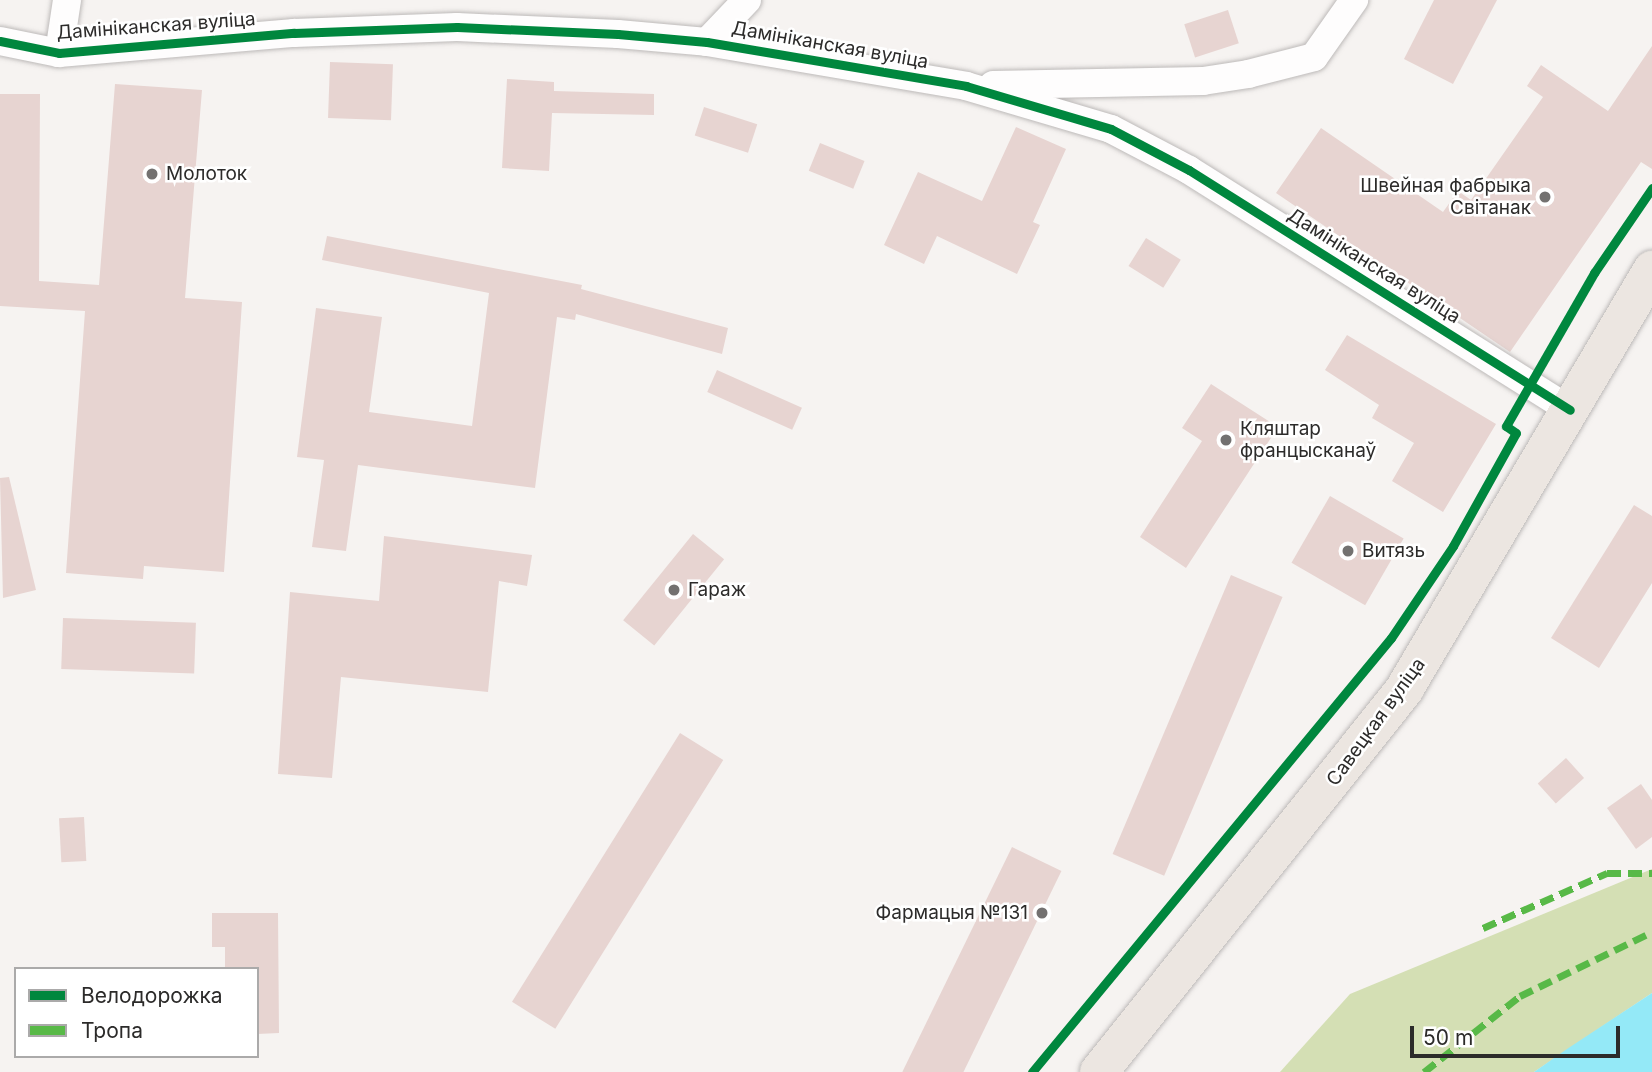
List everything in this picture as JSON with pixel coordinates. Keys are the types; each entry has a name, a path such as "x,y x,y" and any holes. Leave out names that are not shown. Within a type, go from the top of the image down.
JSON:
{"main road":[{"name":"Савецкая вуліца","path":"1099,1072 1405,688 1652,270"}],"street":[{"path":"59,53 67,0"},
{"path":"707,42 747,0"},
{"path":"966,86 1203,81 1248,74 1314,57 1353,0"},
{"name":"Дамініканская вуліца","path":"0,41 59,53 294,33 457,27 707,42 966,86 1111,129 1189,170 1570,410"}],"green space":[{"path":"1652,869 1652,993 1534,1072 1280,1072 1350,994"}],"water":[{"path":"1652,993 1652,1072 1534,1072 1567,1049"}],"building":[{"path":"1434,0 1497,0 1453,84 1404,59"},
{"path":"1228,10 1239,43 1195,58 1184,24"},
{"name":"Швейная фабрыка Світанак","path":"1652,46 1652,169 1641,162 1510,352 1276,193 1321,128 1443,212 1458,191 1471,200 1543,97 1527,86 1541,65 1608,111"},
{"path":"330,62 393,64 391,120 328,118"},
{"path":"507,79 554,82 554,91 654,94 654,115 552,113 549,171 502,168"},
{"path":"115,84 202,90 185,298 242,302 224,572 144,566 143,579 66,573 85,311 0,306 0,94 40,94 39,281 99,285"},
{"path":"704,107 757,124 748,153 695,136"},
{"path":"1016,127 1066,149 1033,222 1040,225 1017,274 937,236 924,264 884,245 918,172 982,201"},
{"path":"820,143 865,161 853,189 809,171"},
{"path":"327,236 582,285 581,289 728,328 722,354 576,314 575,320 557,317 535,488 358,465 346,551 312,547 324,460 297,457 316,308 382,317 369,412 472,426 489,293 322,260"},
{"path":"1146,238 1181,260 1163,288 1129,266"},
{"path":"1347,335 1496,424 1443,512 1392,481 1414,443 1372,418 1379,405 1325,370"},
{"path":"717,370 802,408 792,430 707,392"},
{"path":"1211,384 1278,427 1186,568 1140,537 1202,441 1182,428"},
{"path":"9,477 36,590 3,598 0,478"},
{"name":"Витязь","path":"1330,496 1404,538 1365,605 1292,563"},
{"path":"1634,505 1652,516 1652,583 1599,668 1551,638"},
{"name":"Гараж","path":"693,534 724,559 654,645 623,620"},
{"path":"384,536 532,555 527,586 499,581 488,692 341,677 332,778 278,774 290,592 379,601"},
{"path":"1231,575 1283,597 1164,876 1113,854"},
{"path":"63,618 196,623 194,674 61,669"},
{"path":"680,733 723,760 555,1029 512,1002"},
{"path":"1566,758 1584,778 1556,803 1538,783"},
{"path":"1641,784 1652,800 1652,837 1636,849 1607,808"},
{"path":"84,817 86,861 61,862 59,818"},
{"path":"1012,847 1061,871 963,1072 902,1072"},
{"path":"212,913 278,913 279,1033 259,1034 259,967 225,967 225,947 212,947"}],"marked path":[{"path":"1483,928 1607,873 1652,873"},
{"path":"1424,1072 1520,996 1652,932"}],"cycle path":[{"path":"0,41 59,53 294,33 457,27 618,34 707,42 966,86 1111,129 1189,170 1570,410"},
{"path":"1032,1072 1391,638 1453,546 1516,433 1506,426 1594,273 1652,188"}],"place":[{"name":"Молоток","path":"152,174"},
{"name":"Швейная фабрыка Світанак","path":"1545,197"},
{"name":"Кляштар францысканаў","path":"1226,440"},
{"name":"Витязь","path":"1348,551"},
{"name":"Гараж","path":"674,590"},
{"name":"Фармацыя №131","path":"1042,913"}]}
